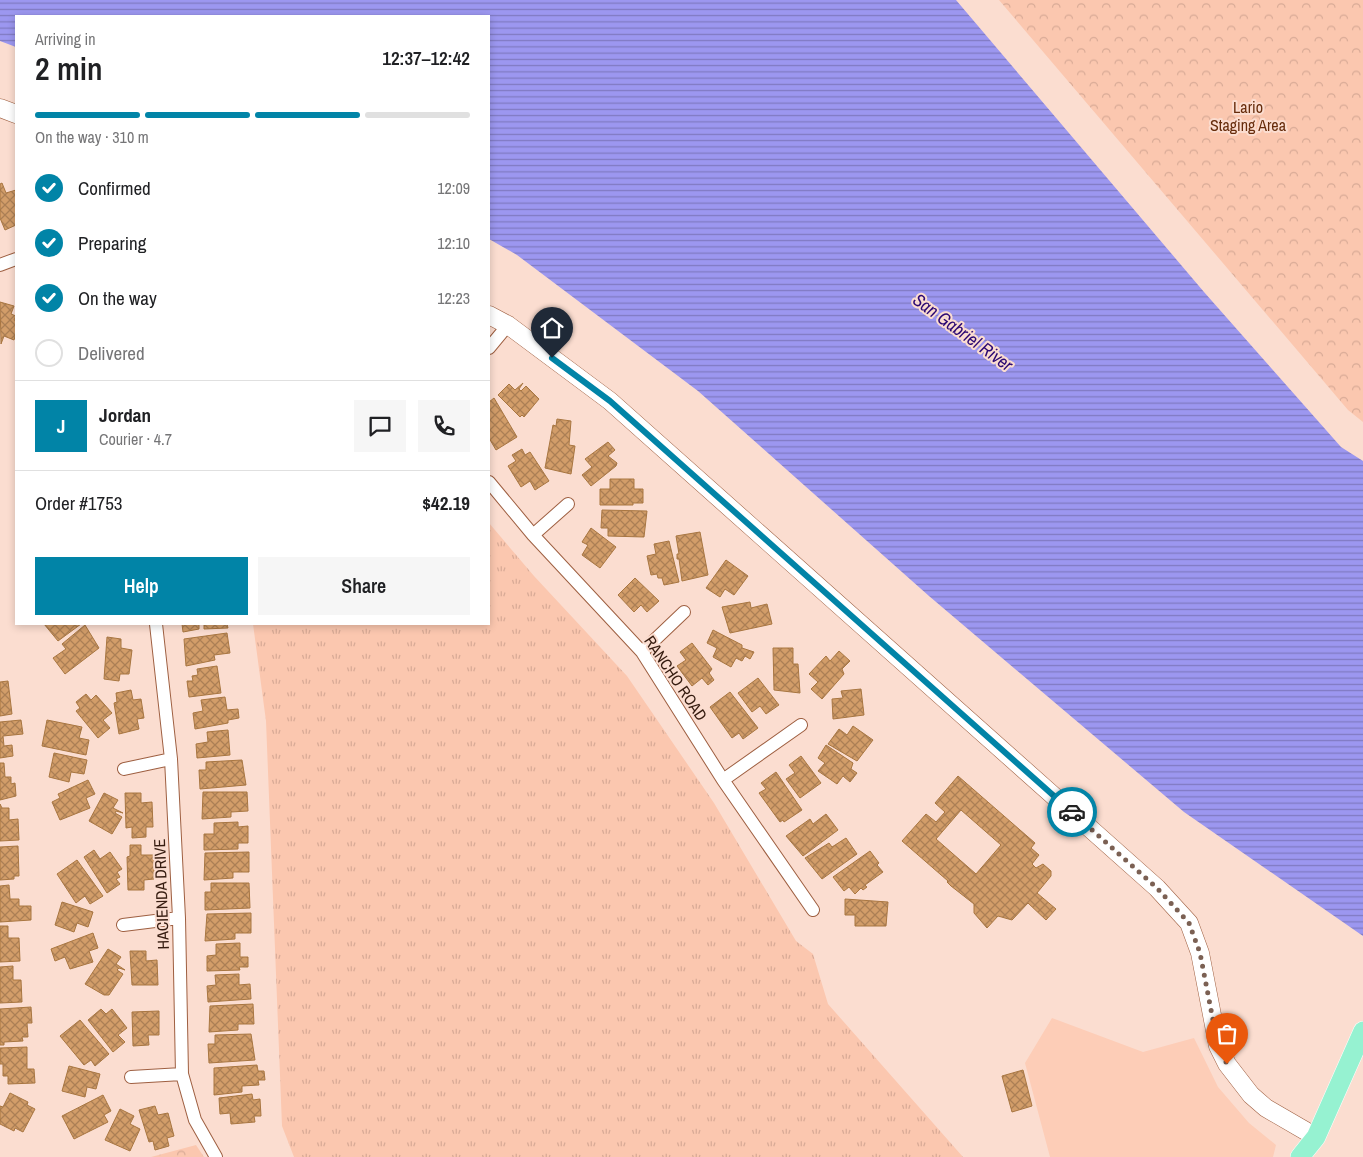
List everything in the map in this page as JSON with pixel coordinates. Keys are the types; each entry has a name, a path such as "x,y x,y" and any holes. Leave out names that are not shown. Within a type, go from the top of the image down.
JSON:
{"main road":[{"path":"1300,1157 1316,1137 1363,1031"},
{"path":"1314,1157 1316,1137"}],"street":[{"path":"0,108 15,114"},
{"path":"0,265 15,259"},
{"path":"490,316 508,325 610,401 1157,888 1189,923 1200,953 1218,1046 1227,1064 1251,1095 1266,1108 1316,1137"},
{"path":"490,347 508,325"},
{"name":"RANCHO ROAD","path":"490,483 533,535 642,652 723,780 813,910"},
{"path":"533,535 568,504"},
{"path":"642,652 684,612"},
{"name":"HACIENDA DRIVE","path":"156,625 171,759 179,918 182,1074 195,1120 216,1157"},
{"path":"723,780 802,725"},
{"path":"124,769 171,759"},
{"path":"123,925 179,918"},
{"path":"131,1077 182,1074"}],"shaded area":[{"path":"1052,1018 1143,1052 1194,1038 1218,1087 1249,1123 1276,1145 1273,1157 1050,1157 1025,1063"}],"green space":[{"name":"Lario Staging Area","path":"999,0 1363,0 1363,422 1348,410"},
{"path":"490,524 534,576 627,676 714,803 796,941 813,954 828,1004 963,1157 294,1157 282,1126 266,721 253,625 490,625"},
{"path":"196,1145 204,1157 151,1157"}],"water":[{"name":"San Gabriel River","path":"0,0 956,0 1204,292 1341,447 1363,461 1363,936 1184,812 929,596 698,391 517,255 490,240 490,15 15,15 15,47 0,41"}],"building":[{"path":"2,183 6,193 15,190 15,225 5,230 0,218 0,184"},
{"path":"0,302 14,306 11,314 15,316 14,340 4,336 1,344"},
{"path":"523,383 519,389 521,391 526,386 539,399 524,417 522,415 520,417 498,395 509,384 515,390"},
{"path":"494,398 517,437 496,450 490,440 490,401"},
{"path":"557,419 571,421 569,445 575,446 571,474 545,468 553,425 556,426"},
{"path":"608,442 615,450 608,456 617,463 616,466 591,486 582,475 592,467 585,459"},
{"path":"522,449 525,455 530,452 549,481 535,490 530,481 521,487 508,466 516,461 512,455"},
{"path":"610,479 634,479 634,489 643,489 643,503 633,503 633,505 600,505 600,489 610,489"},
{"path":"602,510 647,511 644,537 608,536 608,528 601,528"},
{"path":"591,528 616,547 600,568 582,555 588,545 582,542"},
{"path":"700,532 708,575 682,581 679,559 677,559 677,554 679,554 676,536"},
{"path":"669,541 679,582 664,585 662,578 658,578 657,574 651,575 647,556 656,554 654,544"},
{"path":"726,560 748,576 734,595 725,589 720,597 706,588"},
{"path":"635,578 659,601 647,612 641,605 634,612 618,595"},
{"path":"750,602 751,608 767,604 772,624 730,633 722,607"},
{"path":"45,625 80,625 58,641"},
{"path":"85,625 99,648 65,674 53,658 66,649 62,644"},
{"path":"182,625 199,625 199,629 183,632"},
{"path":"204,625 227,625 228,628 204,629"},
{"path":"713,630 742,645 742,648 754,652 750,659 745,656 742,661 736,658 731,667 713,657 717,648 707,643"},
{"path":"227,633 230,653 214,655 215,660 186,666 184,639"},
{"path":"107,637 121,639 121,648 132,650 129,674 120,674 119,681 104,679"},
{"path":"692,643 712,669 709,673 714,680 708,685 702,678 692,686 677,666 686,660 680,652"},
{"path":"773,648 793,648 793,664 798,664 800,693 774,690"},
{"path":"839,651 850,661 842,669 844,674 822,699 811,689 818,682 809,674 826,656 830,661"},
{"path":"217,666 221,693 189,697 187,681 193,681 192,676 198,675 197,669"},
{"path":"758,678 779,705 766,714 760,706 752,712 738,693"},
{"path":"8,681 12,714 0,716 0,682"},
{"path":"861,689 864,715 833,719 832,699 843,698 841,691"},
{"path":"131,690 133,700 141,699 144,718 137,719 139,729 119,734 114,703 117,702 116,693"},
{"path":"730,692 758,728 743,739 739,733 732,738 710,707"},
{"path":"86,694 91,700 96,695 112,713 103,720 110,728 98,738 76,711 80,708 76,702"},
{"path":"225,697 227,710 238,709 239,718 228,720 228,723 195,729 193,713 203,711 201,700"},
{"path":"21,720 23,734 3,736 4,746 12,745 13,756 0,758 0,722"},
{"path":"47,720 82,727 79,738 89,740 86,755 42,746"},
{"path":"853,726 873,740 857,761 828,744 839,729 847,735"},
{"path":"228,730 230,755 197,758 196,744 208,742 207,732"},
{"path":"826,745 853,763 851,769 857,773 850,782 843,776 837,784 818,771 825,763 818,758"},
{"path":"54,753 87,760 84,774 71,772 69,782 49,777"},
{"path":"801,756 821,783 800,798 786,779 795,773 789,765"},
{"path":"242,760 246,785 200,789 199,770 206,770 206,762"},
{"path":"0,763 4,763 5,777 11,777 11,784 15,783 16,796 0,800"},
{"path":"776,772 802,810 784,822 783,820 780,822 759,793 766,789 761,783"},
{"path":"958,776 1035,843 1031,848 1039,855 1032,864 1036,868 1043,864 1051,871 1051,876 1037,893 1056,909 1046,920 1028,903 1012,920 998,916 987,928 974,913 974,904 951,886 948,881 902,841 926,814 936,822 945,812 935,803","holes":["961,810 1001,845 976,874 936,839"]},
{"path":"88,780 95,794 86,798 90,808 60,820 52,802 60,798 58,794"},
{"path":"203,792 247,792 248,811 231,812 231,817 202,819"},
{"path":"104,793 118,800 113,808 123,813 116,811 115,813 122,817 112,834 89,821"},
{"path":"125,793 141,793 141,803 152,802 153,827 146,827 146,837 132,838 132,827 126,828"},
{"path":"0,804 2,808 9,808 9,820 18,819 19,840 0,841"},
{"path":"826,814 838,830 803,856 786,836 810,819 813,824"},
{"path":"238,822 238,827 248,826 248,843 238,843 238,849 204,850 204,834 214,834 214,823"},
{"path":"846,838 857,854 822,879 805,858 829,843 832,847"},
{"path":"130,845 141,845 141,855 154,855 154,879 144,880 144,890 128,890 127,857 130,856"},
{"path":"18,846 19,876 14,876 14,879 0,880 0,847"},
{"path":"94,850 100,859 110,852 122,869 117,872 120,877 116,879 120,884 107,893 84,857"},
{"path":"870,851 883,872 865,885 867,887 863,890 861,888 855,894 849,887 844,891 833,877"},
{"path":"249,852 249,872 233,872 233,878 204,880 205,853"},
{"path":"77,860 103,896 90,904 85,896 76,903 57,874"},
{"path":"211,883 249,883 250,908 205,910 205,892 211,892"},
{"path":"9,885 10,899 19,899 19,906 31,906 31,920 0,922 0,886"},
{"path":"845,899 888,902 886,926 855,926 855,915 845,915"},
{"path":"62,902 93,912 88,927 77,923 74,932 55,925"},
{"path":"251,913 251,933 235,933 235,939 205,941 207,914"},
{"path":"0,926 8,926 8,938 19,938 20,961 0,962"},
{"path":"93,933 98,948 89,951 93,962 70,969 65,957 55,961 51,949"},
{"path":"240,943 240,957 248,957 248,967 239,967 240,970 207,971 207,956 216,955 216,944"},
{"path":"108,949 121,957 116,964 125,970 119,968 117,970 123,974 109,995 104,995 85,984"},
{"path":"130,951 146,951 146,961 157,960 158,985 132,985"},
{"path":"13,966 13,980 21,980 22,1002 0,1003 0,967"},
{"path":"239,974 239,985 250,984 251,999 208,1002 207,986 216,985 215,975"},
{"path":"253,1004 254,1024 238,1024 238,1030 209,1032 210,1006"},
{"path":"31,1007 32,1023 27,1023 28,1037 22,1037 23,1041 4,1042 4,1045 0,1045 0,1009"},
{"path":"101,1009 106,1014 112,1009 127,1028 118,1035 125,1042 113,1052 88,1020"},
{"path":"159,1011 159,1035 148,1035 149,1045 133,1046 132,1012"},
{"path":"80,1020 109,1054 95,1066 91,1060 84,1065 60,1036"},
{"path":"251,1034 255,1060 209,1063 208,1044 215,1044 215,1035"},
{"path":"27,1047 27,1069 34,1069 35,1083 8,1084 8,1076 3,1076 3,1064 0,1064 0,1048"},
{"path":"257,1065 258,1071 264,1071 265,1080 258,1080 259,1085 242,1086 242,1092 214,1095 214,1068"},
{"path":"69,1066 100,1074 96,1089 87,1087 85,1097 62,1091"},
{"path":"1023,1070 1032,1106 1012,1112 1002,1076"},
{"path":"10,1093 28,1102 27,1105 35,1109 23,1132 15,1128 14,1131 0,1124 0,1106 3,1107"},
{"path":"252,1094 253,1100 260,1099 261,1116 254,1116 255,1122 231,1124 230,1113 220,1114 219,1098"},
{"path":"103,1095 111,1111 104,1115 108,1122 74,1139 62,1116"},
{"path":"155,1106 158,1115 168,1113 174,1136 167,1138 169,1146 155,1150 153,1141 149,1142 139,1110"},
{"path":"120,1109 134,1116 130,1124 140,1129 130,1151 105,1140"}],"way so far":[{"path":"1072,812 1157,888 1189,923 1200,953 1218,1046 1227,1064"}],"route":[{"path":"552,358 610,401 1072,812"}]}
